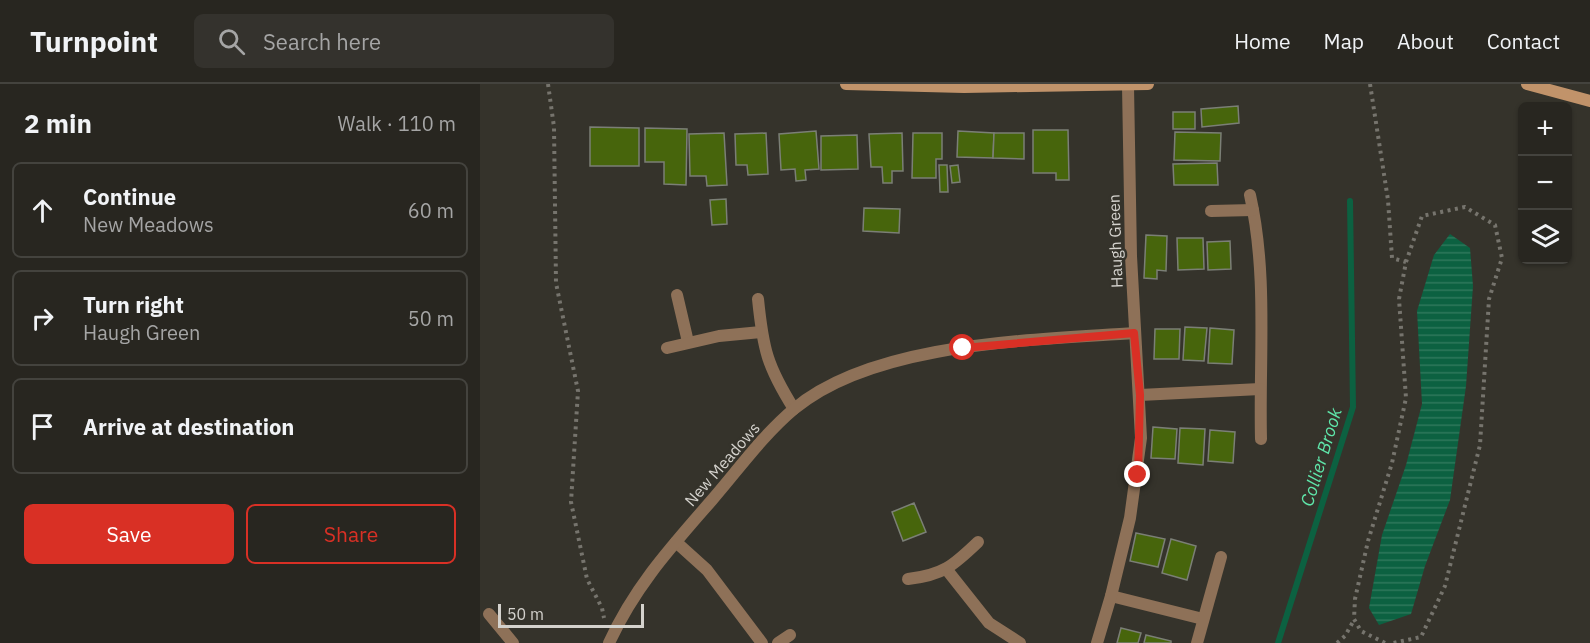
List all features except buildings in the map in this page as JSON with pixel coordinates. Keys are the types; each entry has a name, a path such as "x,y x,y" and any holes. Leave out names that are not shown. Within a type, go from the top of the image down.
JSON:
{"street":[{"path":"846,84 1128,86 1148,84"},
{"path":"1527,84 1590,100"},
{"name":"Haugh Green","path":"1096,643 1112,596 1138,475 1140,395 1134,333 1128,86"},
{"path":"1250,195 1262,286 1260,389 1262,439"},
{"path":"1211,211 1253,210"},
{"path":"677,295 688,342"},
{"path":"758,298 765,355 774,378 794,409"},
{"path":"667,348 719,336 761,332"},
{"name":"New Meadows","path":"609,643 633,595 676,542 794,409 849,378 890,363 963,348 1134,333"},
{"path":"1140,395 1260,389"},
{"path":"676,542 707,570 762,643"},
{"path":"908,579 934,576 947,570 978,542"},
{"path":"1197,643 1221,557"},
{"path":"947,570 989,622 1020,643"},
{"path":"1112,596 1203,619"},
{"path":"489,614 507,641"},
{"path":"778,643 790,634"}],"path":[{"path":"548,84 554,127 556,283 578,391 571,502 587,579 602,608 604,620"},
{"path":"1370,84 1388,200 1392,258 1406,262"},
{"path":"1337,643 1345,636 1354,619 1355,599 1368,541 1392,463 1406,398 1399,298 1406,262 1422,216 1465,207 1495,225 1502,258 1489,299 1480,444 1444,586 1421,637 1393,643"},
{"path":"1354,619 1361,631 1385,643"}],"shaded area":[{"path":"1450,234 1470,248 1473,286 1466,386 1450,500 1425,566 1411,614 1379,625 1369,608 1382,535 1406,465 1422,404 1417,311 1434,255"}],"waterway":[{"name":"Collier Brook","path":"1278,643 1353,407 1350,201"}],"route":[{"path":"963,348 1134,333 1140,395 1141,438 1138,475"}]}
